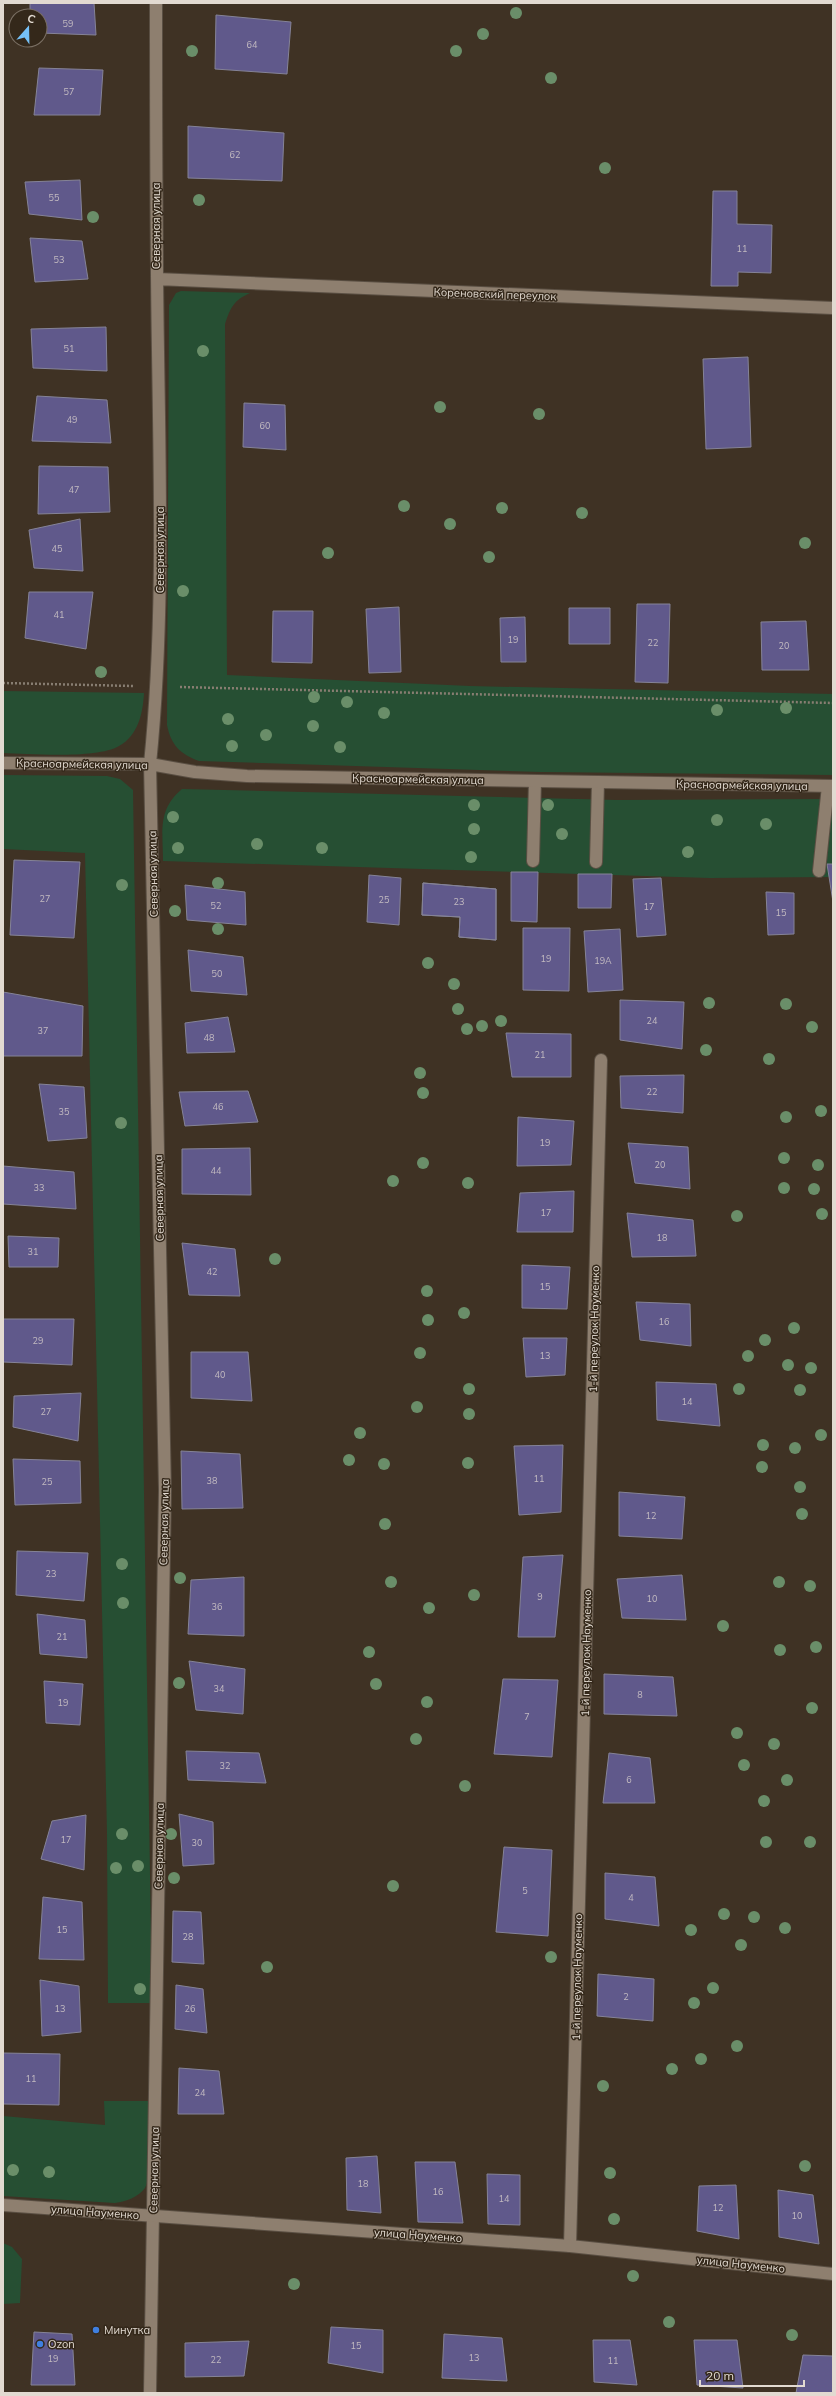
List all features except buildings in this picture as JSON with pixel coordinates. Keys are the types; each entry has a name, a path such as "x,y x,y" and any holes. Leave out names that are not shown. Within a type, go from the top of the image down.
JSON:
{"street":[{"name":"Северная улица","path":"150,2393 165,1490 150,764 157,686 161,557 157,279 156,3"},
{"name":"Кореновский переулок","path":"157,279 833,308"},
{"name":"Красноармейская улица","path":"3,763 150,764 195,772 247,776 830,786"},
{"path":"533,861 535,781"},
{"path":"596,862 598,782"},
{"path":"819,871 830,786"},
{"name":"1-й переулок Науменко","path":"570,2246 601,1060"},
{"name":"улица Науменко","path":"3,2205 570,2246 833,2274"}],"path":[{"path":"3,683 833,703"}],"green space":[{"path":"181,291 250,293 233,305 225,324 227,675 470,686 833,694 833,775 541,772 199,761 182,752 177,748 171,738 167,725 169,305 176,293"},
{"path":"3,691 144,693 141,716 135,730 125,742 119,746 96,753 46,755 3,753"},
{"path":"3,775 107,776 120,779 133,790 152,2003 108,2003 107,1833 85,853 3,849"},
{"path":"182,789 617,800 833,799 833,877 710,878 163,861 162,831 165,813 168,805"},
{"path":"104,2101 149,2101 149,2172 145,2188 139,2194 124,2201 115,2203 3,2196 3,2116 105,2125"},
{"path":"3,2243 12,2247 22,2259 20,2303 3,2304"}],"place":[{"name":"Минутка","path":"96,2330"},
{"name":"Ozon","path":"40,2344"}]}
